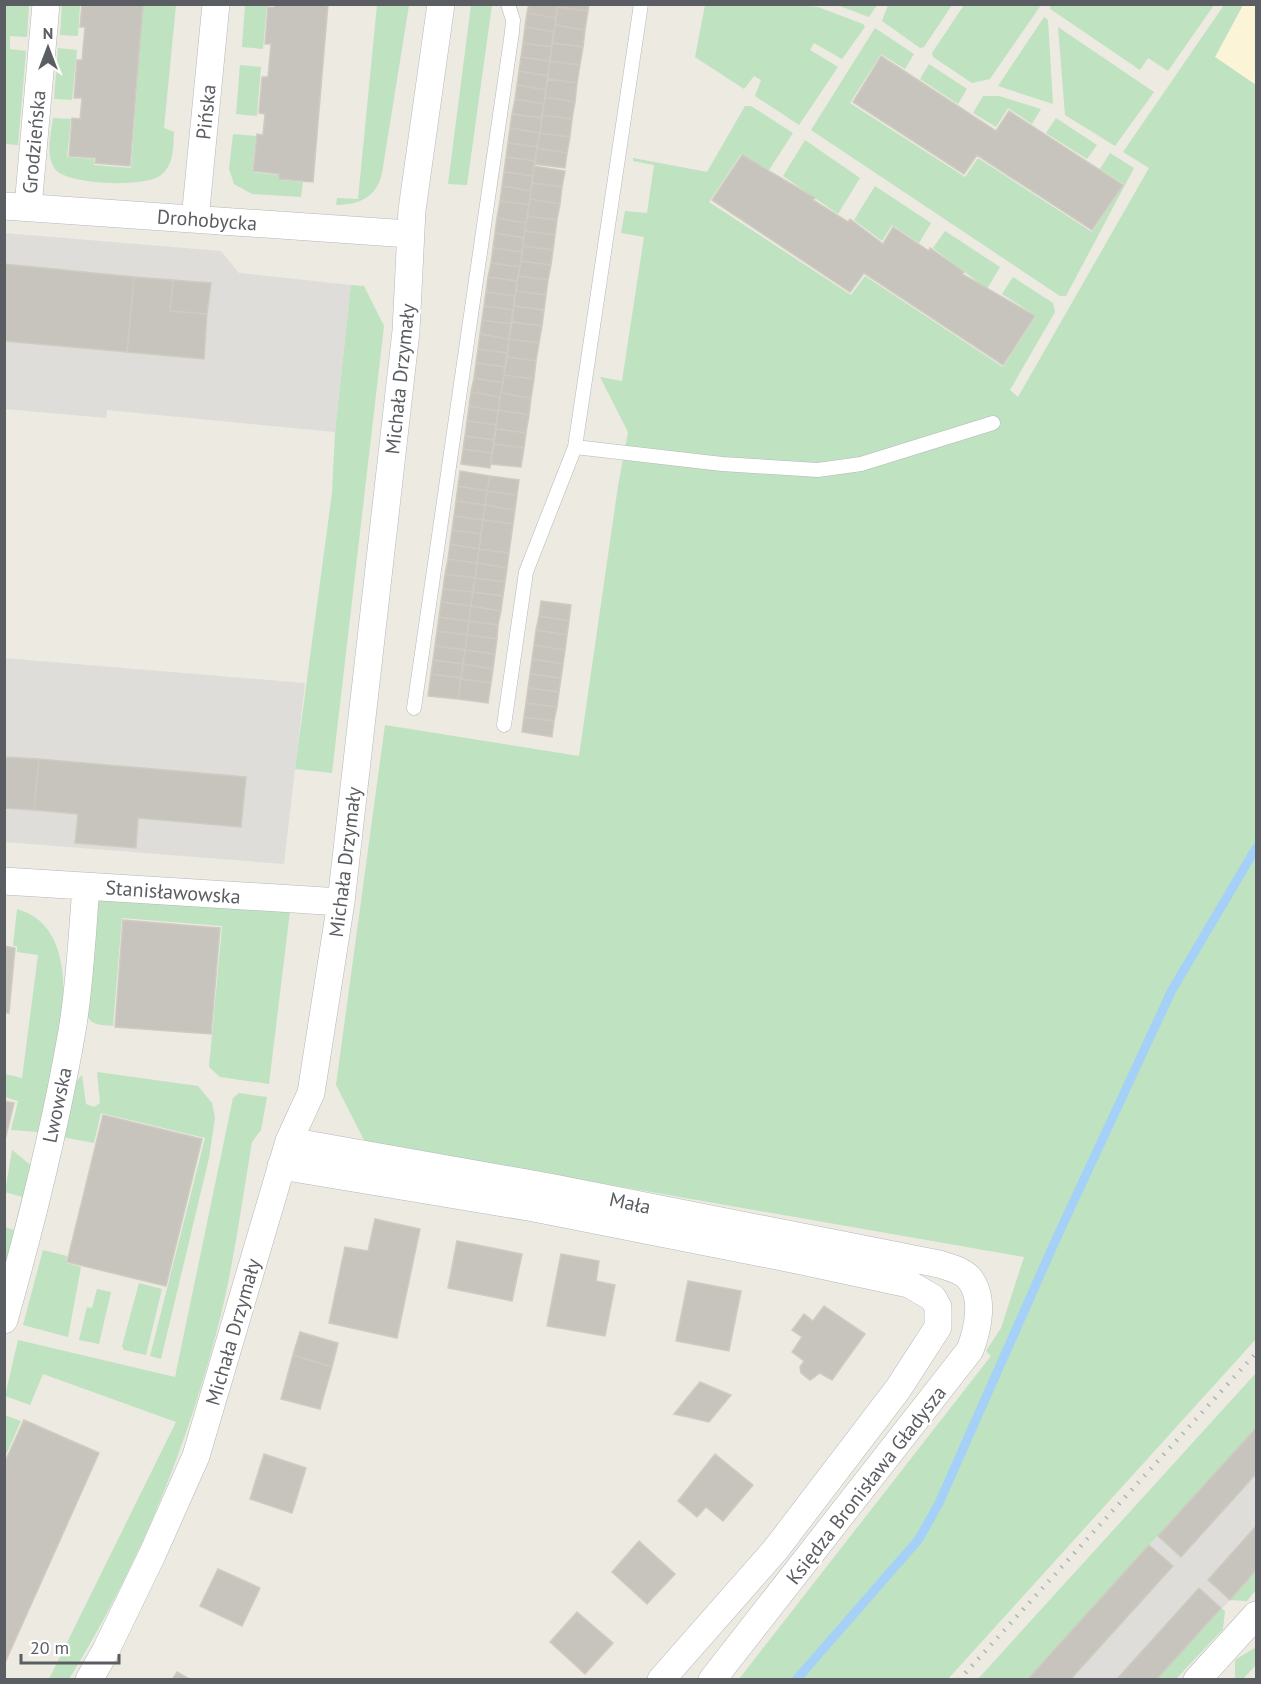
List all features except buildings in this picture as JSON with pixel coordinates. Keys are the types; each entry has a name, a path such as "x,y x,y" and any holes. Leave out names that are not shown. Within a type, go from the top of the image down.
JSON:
{"street":[{"name":"Grodzieńska","path":"16,207 46,4"},
{"name":"Pińska","path":"195,219 216,4"},
{"name":"Michała Drzymały","path":"89,1680 152,1555 196,1456 285,1153 311,1092 341,902 406,331 409,234 441,4"},
{"name":"Drohobycka","path":"16,207 409,234"},
{"name":"Stanisławowska","path":"4,881 341,902"},
{"name":"Lwowska","path":"4,1320 30,1226 62,1083 76,1002 86,886"},
{"name":"Mała","path":"285,1153 549,1187 939,1264 968,1276"},
{"name":"Mała","path":"285,1153 534,1208 909,1284 924,1292"},
{"name":"Księdza Bronisława Gładysza","path":"712,1680 970,1350 977,1331 978,1310 976,1292 968,1276"},
{"name":"Księdza Bronisława Gładysza","path":"661,1680 743,1588 813,1502 934,1337 938,1327 938,1307 933,1298 924,1292"},
{"path":"1197,1680 1257,1615"}],"lane":[{"path":"414,708 512,32 513,20 508,4"},
{"path":"504,725 526,572 575,447 641,4"},
{"path":"575,447 722,464 818,470 861,464 993,423"}],"shaded area":[{"path":"1243,5 1256,5 1256,85 1215,57"},
{"path":"4,233 221,251 239,273 351,285 335,432 107,410 106,418 5,409"},
{"path":"4,658 305,683 284,864 5,842"},
{"path":"1256,1428 1256,1570 1230,1600 1156,1679 1027,1680"}],"green space":[{"path":"778,4 818,7 863,24 865,27 842,59 814,43 810,50 838,67 799,125 755,96 761,80 754,76 744,89 695,57 705,5"},
{"path":"888,4 952,5 924,47 920,48 882,21"},
{"path":"4,5 29,5 27,37 10,36 10,49 26,51 18,145 5,144"},
{"path":"62,5 80,5 78,36 60,35"},
{"path":"143,5 176,5 164,128 174,132 172,156 168,166 161,175 140,182 106,183 74,179 62,174 55,169 50,157 53,118 71,119 67,157 94,159 94,165 131,168"},
{"path":"245,5 267,5 263,49 242,47"},
{"path":"377,5 409,5 382,173 376,188 366,198 336,205 337,198 358,199"},
{"path":"471,5 492,5 467,185 448,184"},
{"path":"837,5 877,5 869,17"},
{"path":"964,5 1041,5 990,79 972,83 933,57 932,53"},
{"path":"1052,5 1214,5 1168,71 1148,58 1140,70 1049,8"},
{"path":"1224,5 1243,5 1215,57 1256,85 1256,1339 948,1679 739,1679 991,1356 986,1351 1001,1328 1024,1257 365,1142 336,1085 385,725 579,756 618,486 628,432 600,377 622,381 644,237 621,233 625,211 647,213 654,165 633,161 633,158 707,172 745,106 751,106 793,133 769,170 741,154 709,202 851,295 865,276 1003,367 1036,316 1002,294 1013,277 1053,303 1055,312 1010,390 1018,397 1149,168 1123,152"},
{"path":"1044,17 1048,20 1053,104 998,86"},
{"path":"1058,27 1154,92 1115,146 1065,115"},
{"path":"875,28 914,54 905,69 881,54 850,103 965,177 978,158 1092,232 1124,184 1100,169 1110,153 1134,168 1066,296 1060,296 811,130"},
{"path":"58,48 77,50 72,100 54,99"},
{"path":"929,64 967,89 958,104 920,79"},
{"path":"240,65 261,67 257,116 236,114"},
{"path":"983,96 999,96 1041,109 1032,124 1008,108 996,127 973,113"},
{"path":"1056,118 1097,145 1087,159 1046,133"},
{"path":"233,134 256,136 252,172 278,175 279,180 303,182 301,197 252,194 234,184 229,169"},
{"path":"805,140 860,178 838,214 783,176"},
{"path":"875,186 931,223 919,243 892,225 882,241 854,220"},
{"path":"945,231 1000,267 987,289 933,248"},
{"path":"351,285 364,286 384,326 332,773 295,769 332,493 335,432"},
{"path":"102,899 290,911 269,1084 220,1077 209,1067 222,926 122,918 113,1026 98,1024 89,1019 87,1016 97,903"},
{"path":"17,909 42,923 56,946 63,975 63,1008 58,1042 38,1132 11,1130 18,1101 5,1097 5,1074 22,1078 38,955 17,952 17,946 13,946"},
{"path":"97,1072 198,1086 212,1103 215,1118 209,1158 161,1359 150,1356 205,1138 101,1113 94,1143 62,1137 76,1082 82,1075 86,1104 94,1107 100,1103"},
{"path":"239,1093 267,1097 261,1130 252,1142 222,1310 189,1424 173,1469 136,1555 93,1638 69,1679 49,1679 176,1422 43,1374 30,1405 5,1396 18,1340 175,1377 233,1098"},
{"path":"12,1150 33,1167 5,1275 5,1227 14,1230 22,1197 5,1192"},
{"path":"43,1250 67,1256 66,1263 81,1267 68,1337 23,1325"},
{"path":"139,1283 162,1289 146,1355 124,1350 122,1346"},
{"path":"97,1289 111,1292 99,1344 79,1340 87,1307 92,1308"},
{"path":"1256,1373 1256,1428 1027,1679 977,1680"},
{"path":"4,1415 21,1421 5,1457 4,1457"},
{"path":"1256,1570 1256,1590 1247,1601 1230,1600"},
{"path":"1221,1608 1225,1611 1223,1629 1176,1679 1156,1680"},
{"path":"1256,1647 1256,1665 1243,1679 1235,1679 1235,1660"}],"waterway":[{"path":"796,1680 919,1539 939,1503 1057,1237 1172,990 1256,848"}],"railway":[{"path":"959,1680 1256,1353"}]}
